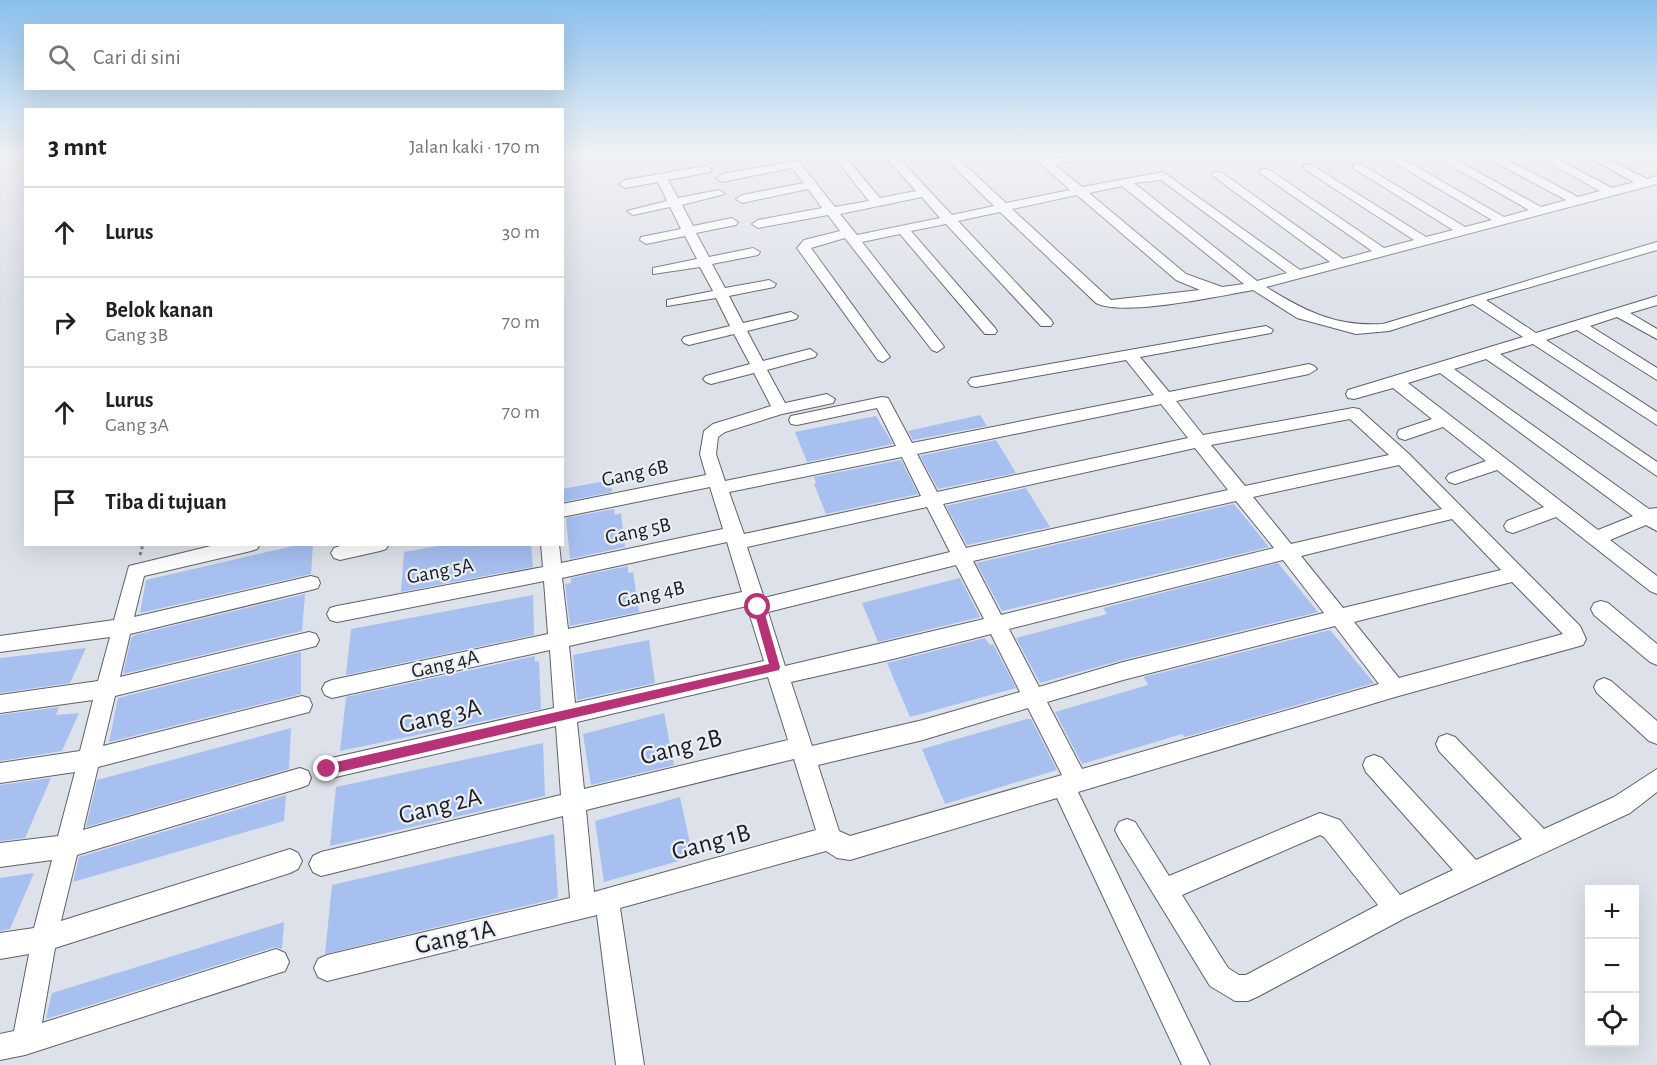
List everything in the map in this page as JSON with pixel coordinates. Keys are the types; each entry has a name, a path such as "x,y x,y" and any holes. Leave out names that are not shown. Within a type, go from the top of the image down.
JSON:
{"street":[{"path":"633,211 675,203 780,410"},
{"path":"824,203 937,347"},
{"path":"758,224 877,203"},
{"path":"933,203 1046,323"},
{"path":"997,203 1101,300 1110,304 1177,298 1255,286 1569,203"},
{"path":"883,357 804,248 809,243 903,230 1028,203"},
{"path":"1095,203 1181,277 1204,287 1228,290"},
{"path":"1151,203 1255,286 1302,315 1356,330 1384,327 1657,246"},
{"path":"1202,203 1297,274"},
{"path":"1257,203 1340,263"},
{"path":"1310,203 1380,251"},
{"path":"1364,203 1424,241"},
{"path":"1417,203 1463,231"},
{"path":"1472,203 1502,220"},
{"path":"1525,203 1538,210"},
{"path":"645,240 732,222"},
{"path":"903,230 990,331"},
{"path":"658,271 753,252"},
{"path":"672,303 769,284"},
{"path":"1475,299 1657,420"},
{"path":"1354,394 1657,300"},
{"path":"1617,311 1657,335"},
{"path":"689,340 791,316"},
{"path":"1577,324 1657,375"},
{"path":"976,382 1266,330"},
{"path":"1129,353 1395,688"},
{"path":"1488,353 1657,470"},
{"path":"711,379 810,354"},
{"path":"1442,367 1654,518"},
{"name":"Gang 6B","path":"564,511 906,449 1309,369"},
{"path":"1396,382 1657,586"},
{"path":"827,399 780,410 719,429 710,435 708,454 757,602 776,672 830,838 837,846 850,848 1395,688 1576,639 1573,632 1517,573 1403,458"},
{"path":"797,420 882,402 1033,699 1196,1065"},
{"name":"Gang 5B","path":"552,572 932,500 1200,441 1353,413 1403,458"},
{"path":"1405,434 1445,420"},
{"name":"Gang 4B","path":"557,638 757,602 1403,458"},
{"path":"1455,478 1500,463"},
{"path":"1513,526 1559,509"},
{"name":"Gang 3A","path":"327,769 565,715 995,626 1081,602 1455,512"},
{"path":"1596,538 1654,518"},
{"path":"12,1045 44,939 87,760 124,627 136,571 242,546"},
{"path":"340,553 371,546"},
{"path":"550,546 574,803 630,1065"},
{"name":"Gang 5A","path":"337,614 552,572"},
{"name":"Gang 2B","path":"574,803 803,752 923,730 1123,671 1517,573"},
{"path":"0,644 124,627 311,583"},
{"path":"1601,609 1657,656"},
{"name":"Gang 4A","path":"332,689 557,638"},
{"path":"0,704 106,689 309,640"},
{"path":"1604,687 1657,734"},
{"path":"0,773 87,760 302,705"},
{"path":"1447,744 1541,842"},
{"path":"1374,765 1472,874"},
{"path":"0,855 68,846 300,778"},
{"path":"1127,830 1167,889 1219,977 1234,988 1248,988 1396,909 1622,805 1657,779"},
{"name":"Gang 2A","path":"321,864 574,803"},
{"path":"1167,889 1320,824 1332,828 1396,909"},
{"name":"Gang 1B","path":"595,904 830,838"},
{"path":"0,946 44,939 290,861"},
{"name":"Gang 1A","path":"327,968 595,904"},
{"path":"12,1045 276,962"}],"building":[{"path":"980,415 987,426 913,440 908,431"},
{"path":"876,416 893,444 807,462 795,432"},
{"path":"996,440 1016,473 938,489 920,456"},
{"path":"901,460 918,494 826,514 814,484 816,483 814,477"},
{"path":"611,480 612,492 564,502 564,489"},
{"path":"1026,488 1050,527 967,545 946,506"},
{"path":"1234,504 1269,547 1002,611 976,563"},
{"path":"614,509 615,515 621,513 625,547 570,559 566,518"},
{"path":"293,546 313,546 311,574 140,613 146,580"},
{"path":"437,546 531,546 533,567 401,592 404,552"},
{"path":"1278,563 1318,612 1122,660 1040,683 1016,638 1107,614 1103,608"},
{"path":"628,566 628,573 633,572 639,612 570,626 565,584 571,583 571,578"},
{"path":"960,578 980,617 878,642 862,603"},
{"path":"305,594 302,631 123,674 131,638 135,635"},
{"path":"533,595 534,635 346,675 351,629"},
{"path":"1330,630 1374,683 1185,737 1182,734 1082,764 1055,712 1148,685 1144,677"},
{"path":"985,638 990,645 993,644 1016,688 910,717 887,663"},
{"path":"649,640 655,683 577,700 573,655"},
{"path":"86,648 70,683 0,693 0,658"},
{"path":"301,652 301,694 109,742 118,698"},
{"path":"535,656 535,662 539,661 541,709 340,751 346,697"},
{"path":"59,707 56,715 79,713 62,751 0,761 0,715"},
{"path":"664,713 674,765 591,785 583,734"},
{"path":"1031,719 1057,770 945,804 922,749"},
{"path":"291,728 289,769 86,827 97,780"},
{"path":"543,743 545,796 330,846 336,787"},
{"path":"51,778 25,838 0,841 0,785"},
{"path":"286,795 284,821 73,882 79,857"},
{"path":"680,797 693,857 604,882 595,821"},
{"path":"554,834 558,898 325,954 332,885"},
{"path":"34,873 10,929 0,931 0,878"},
{"path":"284,922 282,949 275,947 46,1019 52,993"}],"route":[{"path":"327,769 775,667 758,607"}]}
